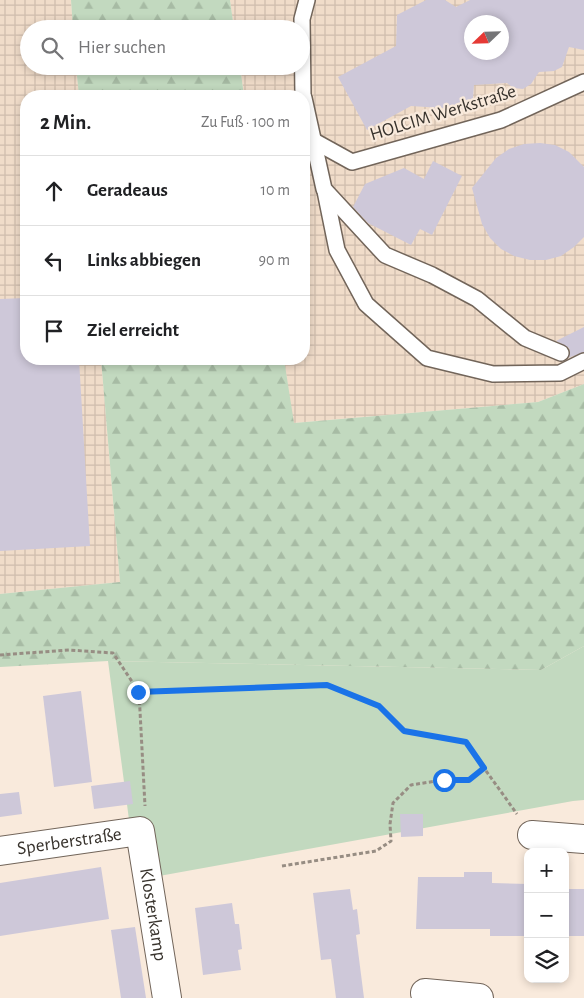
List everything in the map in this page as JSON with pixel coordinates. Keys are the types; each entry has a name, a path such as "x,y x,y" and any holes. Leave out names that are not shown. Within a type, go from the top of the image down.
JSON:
{"street":[{"name":"Sperberstraße","path":"0,851 140,831"},
{"name":"Klosterkamp","path":"140,831 167,998"},
{"path":"532,835 584,839"},
{"path":"425,993 479,998"}],"lane":[{"path":"302,20 306,0"},
{"path":"303,75 304,90"},
{"name":"HOLCIM Werkstraße","path":"314,141 352,162 501,120 584,82"},
{"path":"310,123 336,250 366,304 427,358 493,374 560,373 584,361"},
{"path":"324,189 385,255 432,275 478,299 525,338 561,353"}],"path":[{"path":"0,655 70,650 113,653 138,692 145,810 140,831"},
{"path":"138,692 327,685 379,706 404,731 466,742 532,835"},
{"path":"282,866 376,851 392,841 390,824 393,803 410,785 444,780 469,780 484,768"}],"shaded area":[{"path":"0,0 71,0 72,20 20,20 20,75 77,75 78,90 20,90 20,365 102,365 120,582 0,594"},
{"path":"230,0 584,0 584,384 538,402 293,423 285,365 310,365 310,90 243,90 241,75 310,75 310,20 233,20"}],"green space":[{"path":"71,0 230,0 233,20 72,20"},
{"path":"77,75 241,75 243,90 78,90"},
{"path":"102,365 285,365 294,423 538,402 584,384 584,646 541,670 108,661 0,667 0,594 120,582"},
{"path":"584,646 584,800 137,880 108,661 541,670"}],"building":[{"path":"426,0 445,0 456,7 470,0 584,0 584,50 569,47 562,67 554,71 539,72 531,84 523,89 513,88 507,83 474,85 472,110 411,106 367,130 338,77 396,46 397,15"},
{"path":"540,143 555,145 569,152 584,167 584,237 561,256 546,260 530,260 514,256 501,249 490,238 482,224 472,188 496,158 509,149 524,144"},
{"path":"433,161 462,176 432,235 420,229 411,245 368,223 353,207 365,184 404,168 424,179"},
{"path":"20,298 20,365 79,365 90,546 0,551 0,299"},
{"path":"584,327 584,352 568,358 569,348 556,341"},
{"path":"81,691 92,782 54,787 43,696"},
{"path":"130,781 133,804 94,809 91,786"},
{"path":"19,792 22,814 0,817 0,794"},
{"path":"400,814 423,814 423,836 401,837"},
{"path":"101,867 109,919 0,936 0,883"},
{"path":"464,872 492,872 492,883 524,884 524,936 490,936 490,929 416,929 418,877 464,877"},
{"path":"350,889 353,910 357,909 360,934 356,935 364,998 336,998 331,959 321,960 313,893"},
{"path":"569,889 584,889 584,936 569,936"},
{"path":"232,903 235,924 239,924 242,949 238,950 241,970 203,975 195,908"},
{"path":"135,927 146,998 121,998 111,930"}],"route":[{"path":"138,692 327,685 379,706 404,731 466,742 484,768 469,780 444,780"}]}
